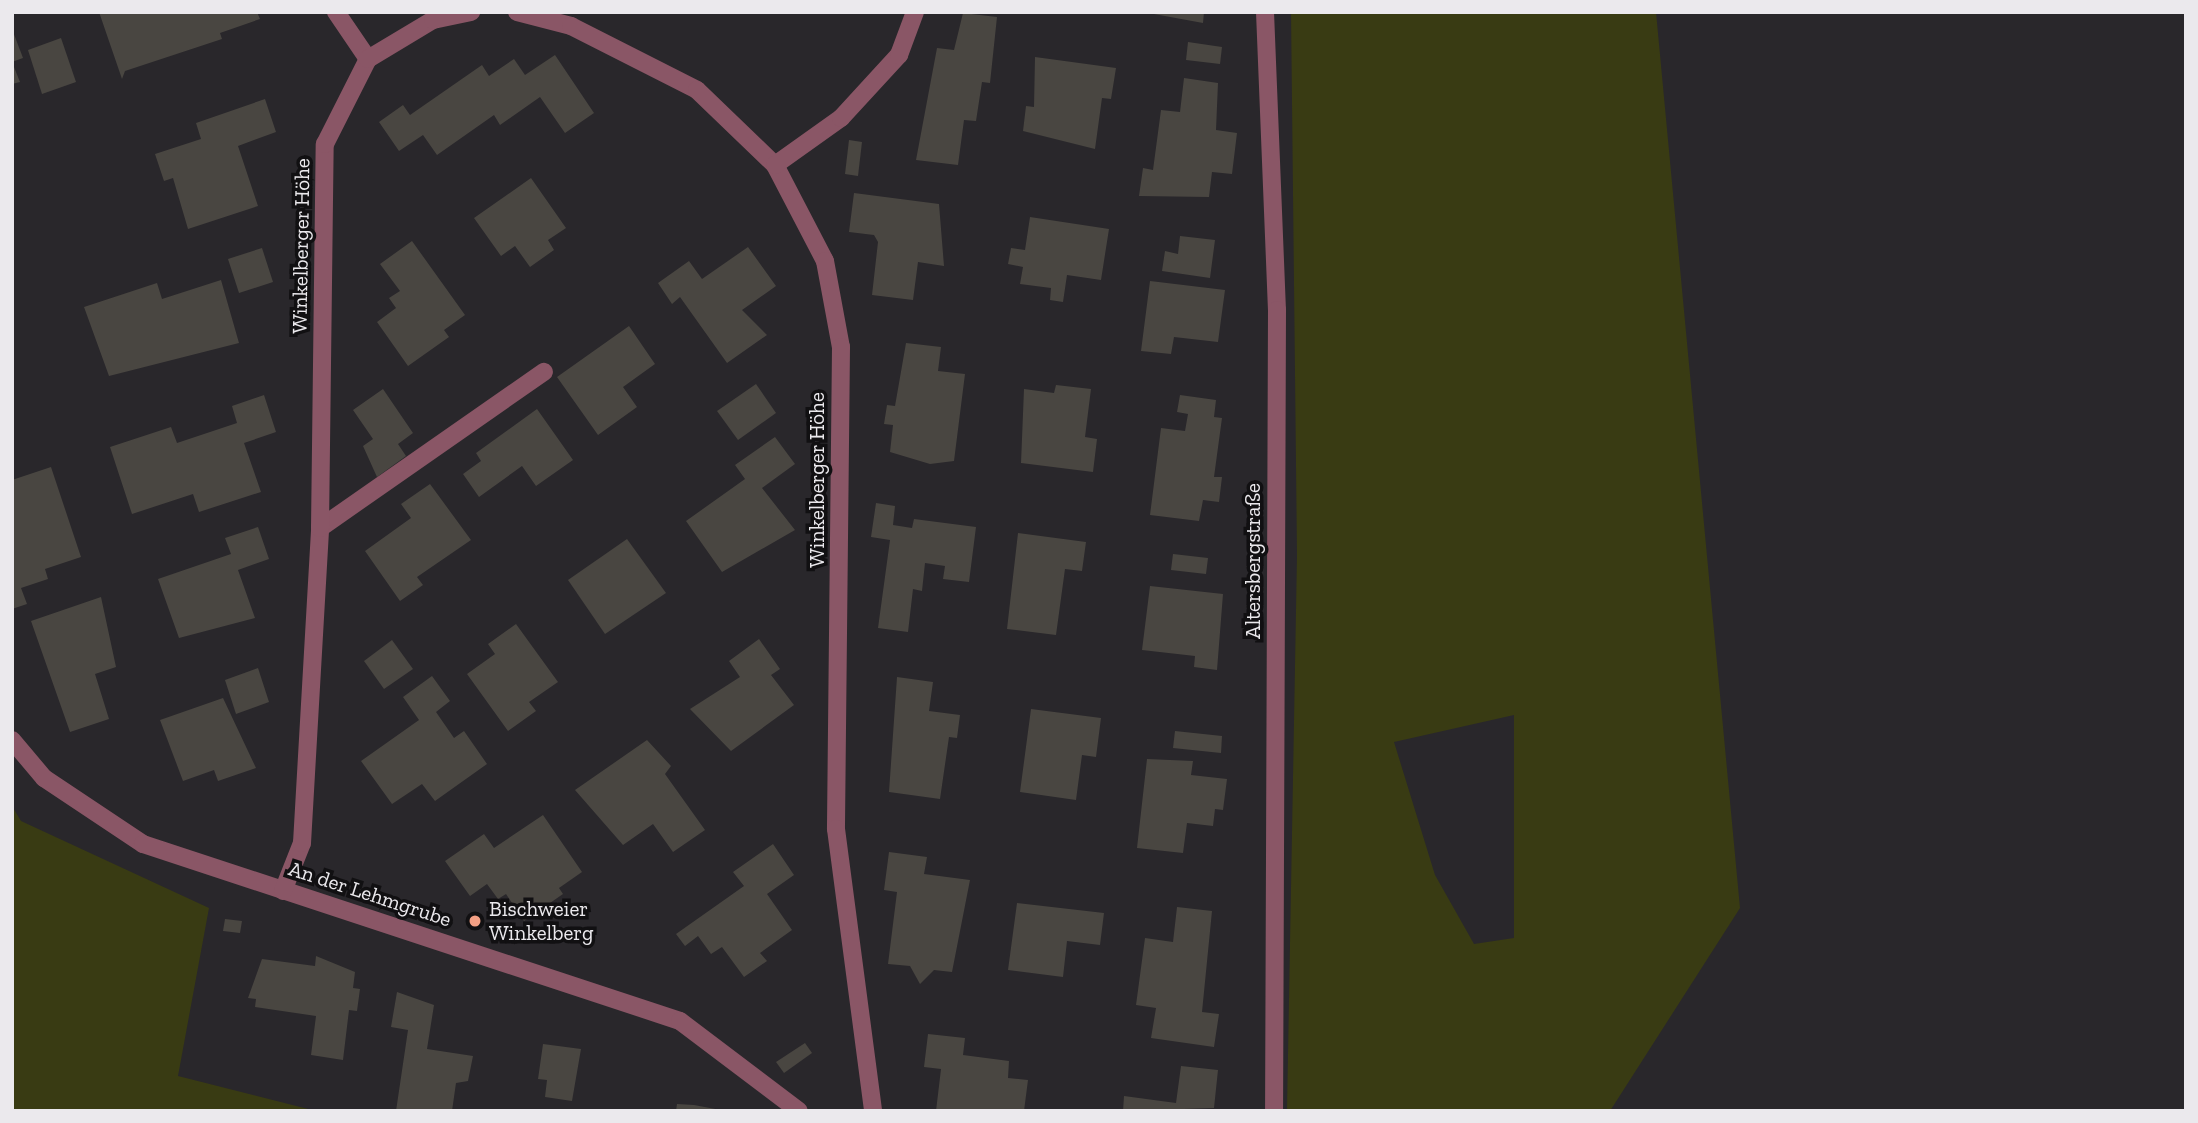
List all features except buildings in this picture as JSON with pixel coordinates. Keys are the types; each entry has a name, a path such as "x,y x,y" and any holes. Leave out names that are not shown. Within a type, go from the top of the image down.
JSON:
{"street":[{"path":"336,12 368,60 433,20 471,12"},
{"name":"Winkelberger Höhe","path":"517,12 571,26 697,90 775,165 825,261 841,347 836,829 873,1111"},
{"path":"775,165 841,118 899,55 915,12"},
{"name":"Altersbergstraße","path":"1265,12 1277,310 1274,1111"},
{"name":"Winkelberger Höhe","path":"283,891 302,843 320,528 325,144 368,60"},
{"path":"320,528 544,372"},
{"name":"An der Lehmgrube","path":"12,740 44,778 144,844 680,1021 799,1111"}],"green space":[{"path":"1291,12 1656,12 1740,908 1610,1111 1287,1111 1297,555","holes":["1514,715 1514,938 1474,944 1435,875 1394,742"]},
{"path":"12,806 21,821 209,908 178,1076 316,1111 12,1111"}],"place":[{"name":"Bischweier Winkelberg","path":"475,921"}]}
